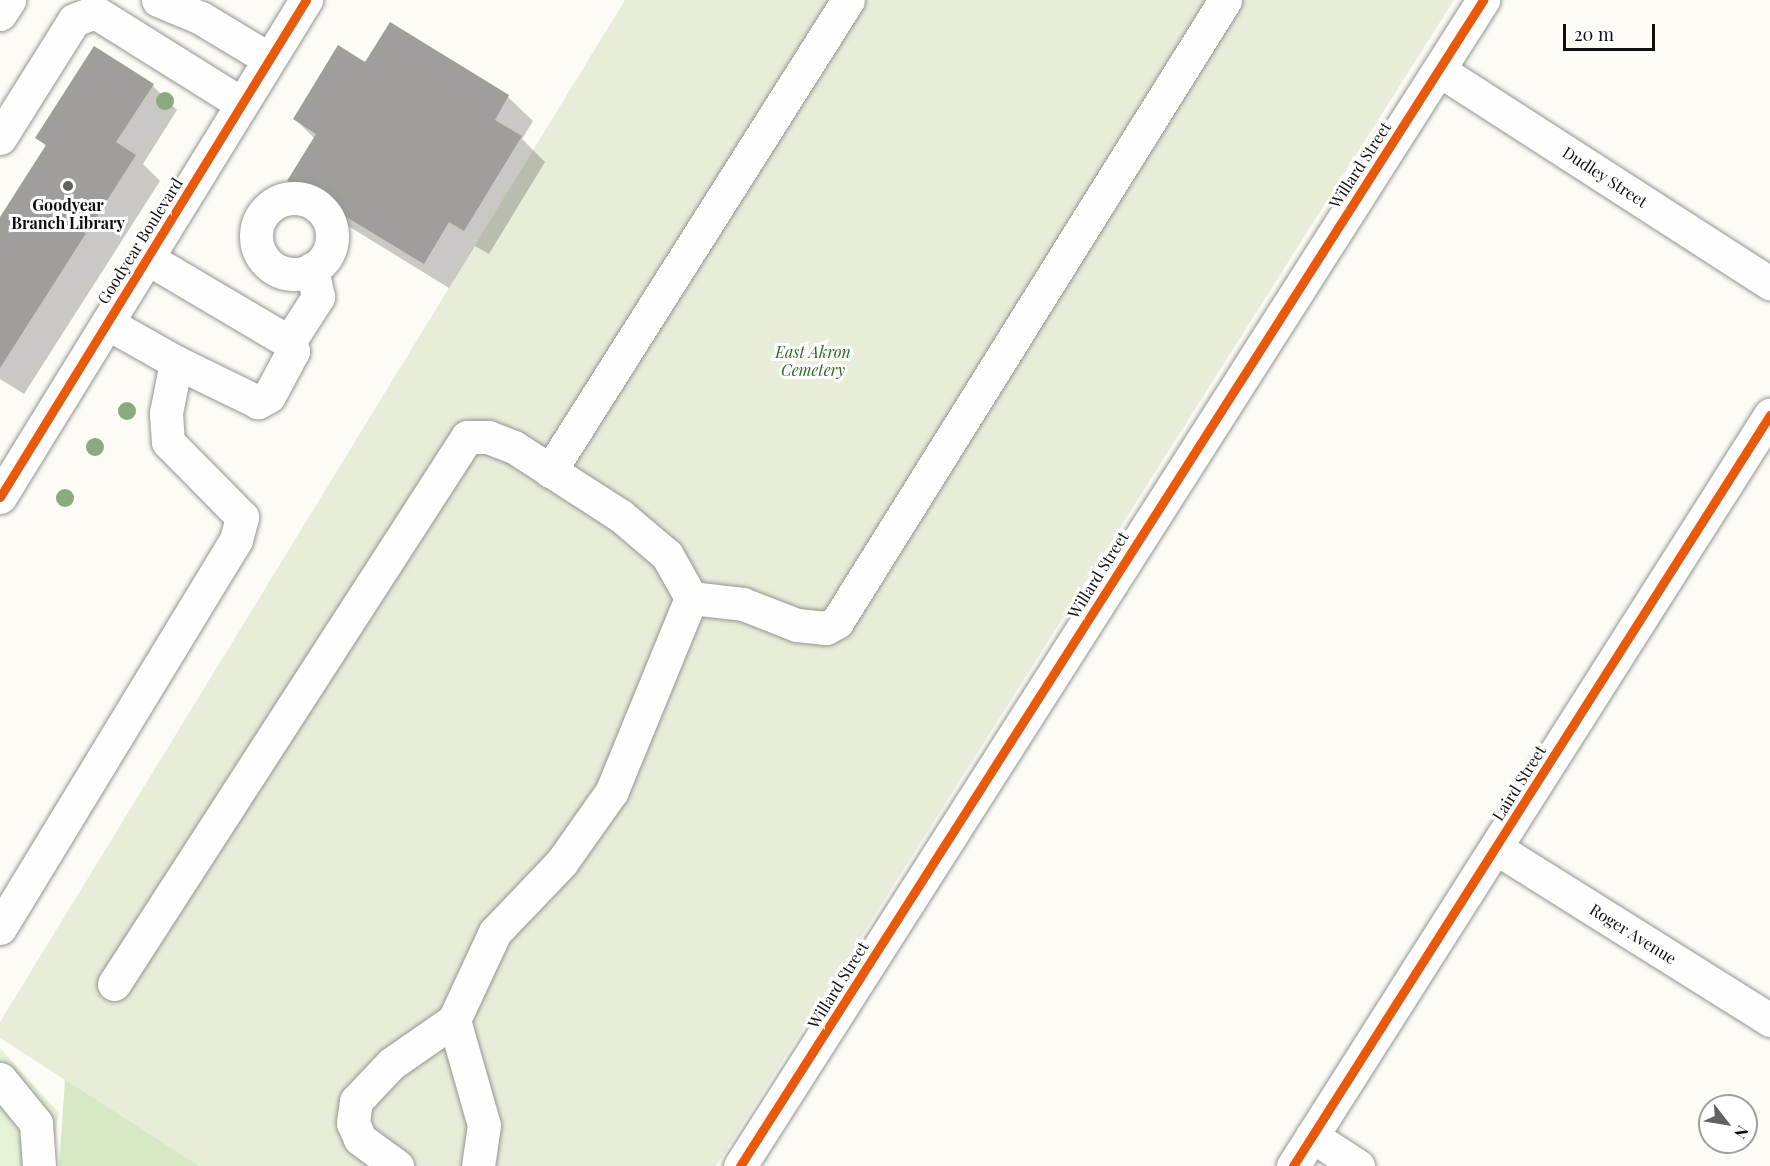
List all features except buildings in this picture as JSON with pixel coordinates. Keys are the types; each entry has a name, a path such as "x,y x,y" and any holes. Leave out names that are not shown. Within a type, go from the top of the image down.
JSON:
{"street":[{"path":"0,14 9,0"},
{"name":"Goodyear Boulevard","path":"0,497 9,463 107,323 306,0"},
{"path":"550,471 848,0"},
{"path":"691,598 743,604 797,625 826,628 837,622 1225,0"},
{"name":"Willard Street","path":"740,1166 1483,0"},
{"path":"179,4 269,59"},
{"path":"0,138 74,20 95,12 242,104"},
{"name":"Dudley Street","path":"1440,70 1770,283"},
{"path":"147,258 289,342"},
{"path":"107,323 176,362 258,402 269,396 291,358 289,342 318,297 312,269"},
{"path":"0,928 236,540 242,517 168,442 166,413 176,362"},
{"name":"Laird Street","path":"1293,1166 1770,415"},
{"path":"114,984 467,437 488,437 514,447 621,516 667,555 691,598"},
{"path":"397,1166 360,1140 353,1123 356,1101 390,1064 454,1020 495,932 562,862 612,791 691,598"},
{"name":"Roger Avenue","path":"1496,848 1770,1020"},
{"path":"454,1020 484,1125 478,1166"},
{"path":"0,1079 36,1124 39,1166"},
{"path":"1312,1136 1358,1166"}],"green space":[{"name":"East Akron Cemetery","path":"625,0 1454,0 716,1166 199,1166 0,1038 0,1022"},
{"path":"0,1048 59,1113 49,1166 0,1166"},
{"path":"52,1049 261,1166 59,1166 65,1080"}],"cycle path":[{"path":"0,497 306,0"},
{"path":"740,1166 1483,0"},
{"path":"1293,1166 1770,415"}],"place":[{"name":"Goodyear Branch Library","path":"68,186"}]}
